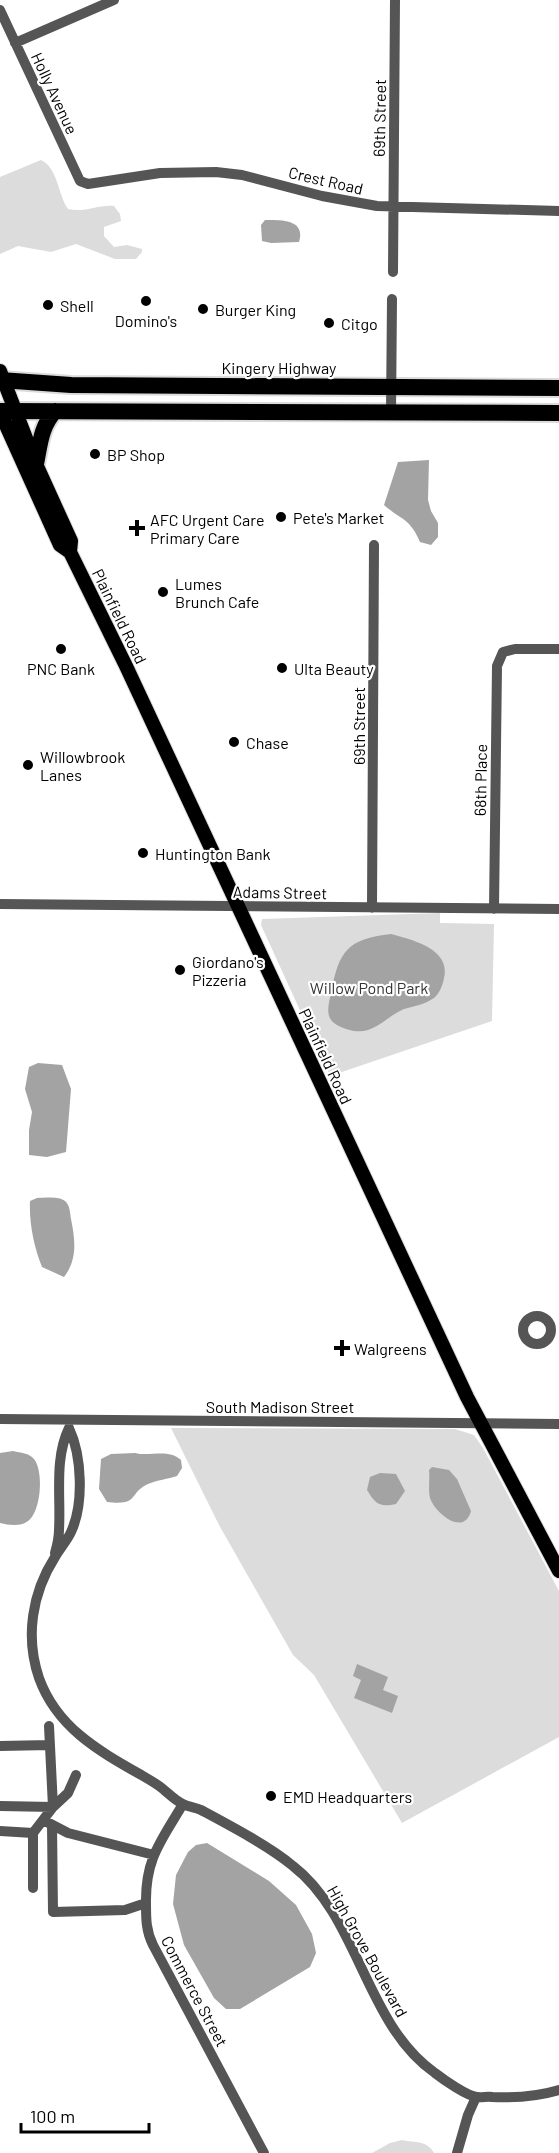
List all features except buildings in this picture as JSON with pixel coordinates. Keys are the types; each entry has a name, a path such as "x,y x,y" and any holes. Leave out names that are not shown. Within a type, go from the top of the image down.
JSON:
{"highway":[{"name":"Kingery Highway","path":"1,377 71,385 559,388"},
{"path":"36,464 42,430 55,411"},
{"path":"5,412 559,413"}],"main road":[{"name":"Plainfield Road","path":"1,377 5,412 60,545 70,552 126,666 479,1423 559,1571"},
{"name":"Plainfield Road","path":"5,412 36,464 71,541 70,552"}],"street":[{"path":"15,43 114,0"},
{"name":"69th Street","path":"393,272 395,0"},
{"name":"Holly Avenue","path":"0,10 80,180 88,184"},
{"name":"Crest Road","path":"88,184 160,173 216,172 251,177 350,202 393,207 559,211"},
{"path":"391,411 392,299"},
{"name":"69th Street","path":"372,908 375,545"},
{"name":"68th Place","path":"494,909 496,666 503,652 515,649 559,649"},
{"name":"Adams Street","path":"0,904 559,909"},
{"name":"South Madison Street","path":"0,1419 559,1424"},
{"name":"High Grove Boulevard","path":"55,1556 59,1530 58,1491 61,1443 69,1428 76,1443 79,1508 71,1533 55,1556 42,1582 32,1621 33,1658 45,1692 68,1726 84,1741 160,1787 183,1804 201,1810 282,1858 316,1888 330,1909 390,2023 413,2055 428,2068 476,2097 526,2098 559,2090"},
{"path":"49,1726 53,1807 48,1822 52,1912 125,1910 146,1903"},
{"path":"0,1746 50,1745"},
{"path":"0,1806 53,1807 68,1793 76,1776"},
{"name":"Commerce Street","path":"183,1804 154,1855 146,1878 146,1927 153,1945 264,2153"},
{"path":"48,1822 68,1833 154,1855"},
{"path":"0,1831 33,1833 48,1822"},
{"path":"33,1833 33,1888"},
{"path":"457,2153 476,2097"}],"green space":[{"path":"41,160 51,169 68,209 114,206 120,214 121,221 104,227 104,236 114,247 127,245 142,249 136,259 115,259 76,244 51,252 18,246 0,254 0,177"},
{"name":"Willow Pond Park","path":"440,913 440,923 494,924 492,1021 330,1076 261,925 262,919"},
{"path":"171,1428 455,1429 474,1435 559,1591 559,1737 402,1823 314,1675 293,1655 219,1525"},
{"path":"402,2140 424,2144 434,2153 372,2153 390,2143"}],"shaded area":[{"path":"265,220 285,221 296,225 300,234 299,242 262,241 261,225"},
{"path":"429,460 428,500 438,523 438,537 431,545 420,542 413,528 384,505 398,462"},
{"path":"391,934 428,947 442,960 445,968 439,992 430,1000 404,1009 371,1029 355,1031 336,1025 329,1017 328,1007 342,957 355,944 364,939"},
{"path":"38,1063 62,1065 71,1089 66,1152 47,1157 29,1155 32,1112 25,1089 29,1067"},
{"path":"37,1198 59,1198 69,1207 74,1249 72,1263 64,1277 42,1267 39,1259 30,1218 30,1201"},
{"path":"13,1451 27,1454 34,1459 40,1482 38,1501 32,1516 25,1523 14,1525 0,1523 0,1453"},
{"path":"111,1454 170,1454 181,1460 182,1468 177,1476 151,1483 125,1502 107,1502 99,1489 101,1459"},
{"path":"432,1467 449,1470 457,1479 471,1511 467,1519 462,1522 450,1520 443,1516 433,1504 429,1491 429,1470"},
{"path":"380,1473 396,1474 405,1491 396,1504 381,1505 367,1490 370,1477"},
{"path":"357,1664 388,1677 383,1690 398,1696 392,1713 354,1698 361,1680 353,1676"},
{"path":"207,1843 269,1881 296,1905 312,1934 316,1953 310,1967 240,2009 226,2009 214,1998 184,1945 173,1904 176,1875 188,1852 196,1845"}],"place":[{"name":"Domino's","path":"146,301"},
{"name":"Shell","path":"48,305"},
{"name":"Burger King","path":"203,309"},
{"name":"Citgo","path":"329,323"},
{"name":"BP Shop","path":"95,454"},
{"name":"Pete's Market","path":"281,517"},
{"name":"AFC Urgent Care Primary Care","path":"137,528"},
{"name":"Lumes Brunch Cafe","path":"163,592"},
{"name":"PNC Bank","path":"61,649"},
{"name":"Ulta Beauty","path":"282,668"},
{"name":"Chase","path":"234,742"},
{"name":"Willowbrook Lanes","path":"28,765"},
{"name":"Huntington Bank","path":"143,853"},
{"name":"Giordano's Pizzeria","path":"180,970"},
{"name":"Walgreens","path":"342,1348"},
{"name":"EMD Headquarters","path":"271,1796"}]}
